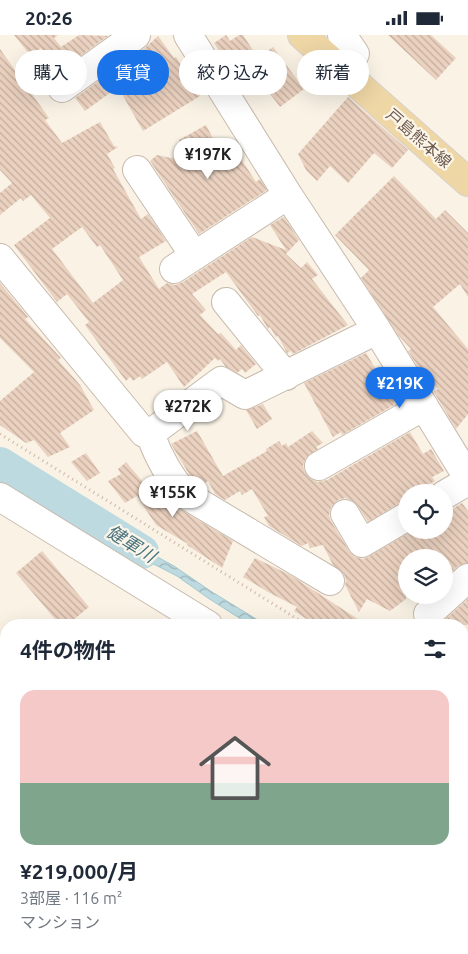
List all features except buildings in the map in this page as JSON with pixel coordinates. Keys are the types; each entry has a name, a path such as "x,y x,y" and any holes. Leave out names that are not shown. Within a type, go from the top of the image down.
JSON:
{"main road":[{"name":"戸島熊本線","path":"302,35 319,50"},
{"name":"戸島熊本線","path":"369,94 468,182"}],"street":[{"path":"87,69 136,35"},
{"path":"188,35 288,195 466,468 453,484"},
{"path":"342,35 352,50"},
{"path":"137,170 184,262 288,195"},
{"path":"0,258 144,433 151,437 156,450 180,489 186,495 330,581"},
{"path":"226,302 286,376"},
{"path":"151,437 155,430 221,381 245,395 377,330"},
{"path":"319,466 424,406"},
{"path":"0,497 188,619"},
{"path":"345,514 362,543 398,522"},
{"path":"428,614 468,578"}],"path":[{"path":"0,434 297,619"}],"water":[{"path":"64,506 174,566 256,619 241,619 177,576 134,554 108,535 104,534 98,537 60,514"}],"waterway":[{"name":"健軍川","path":"0,464 142,552"}]}
